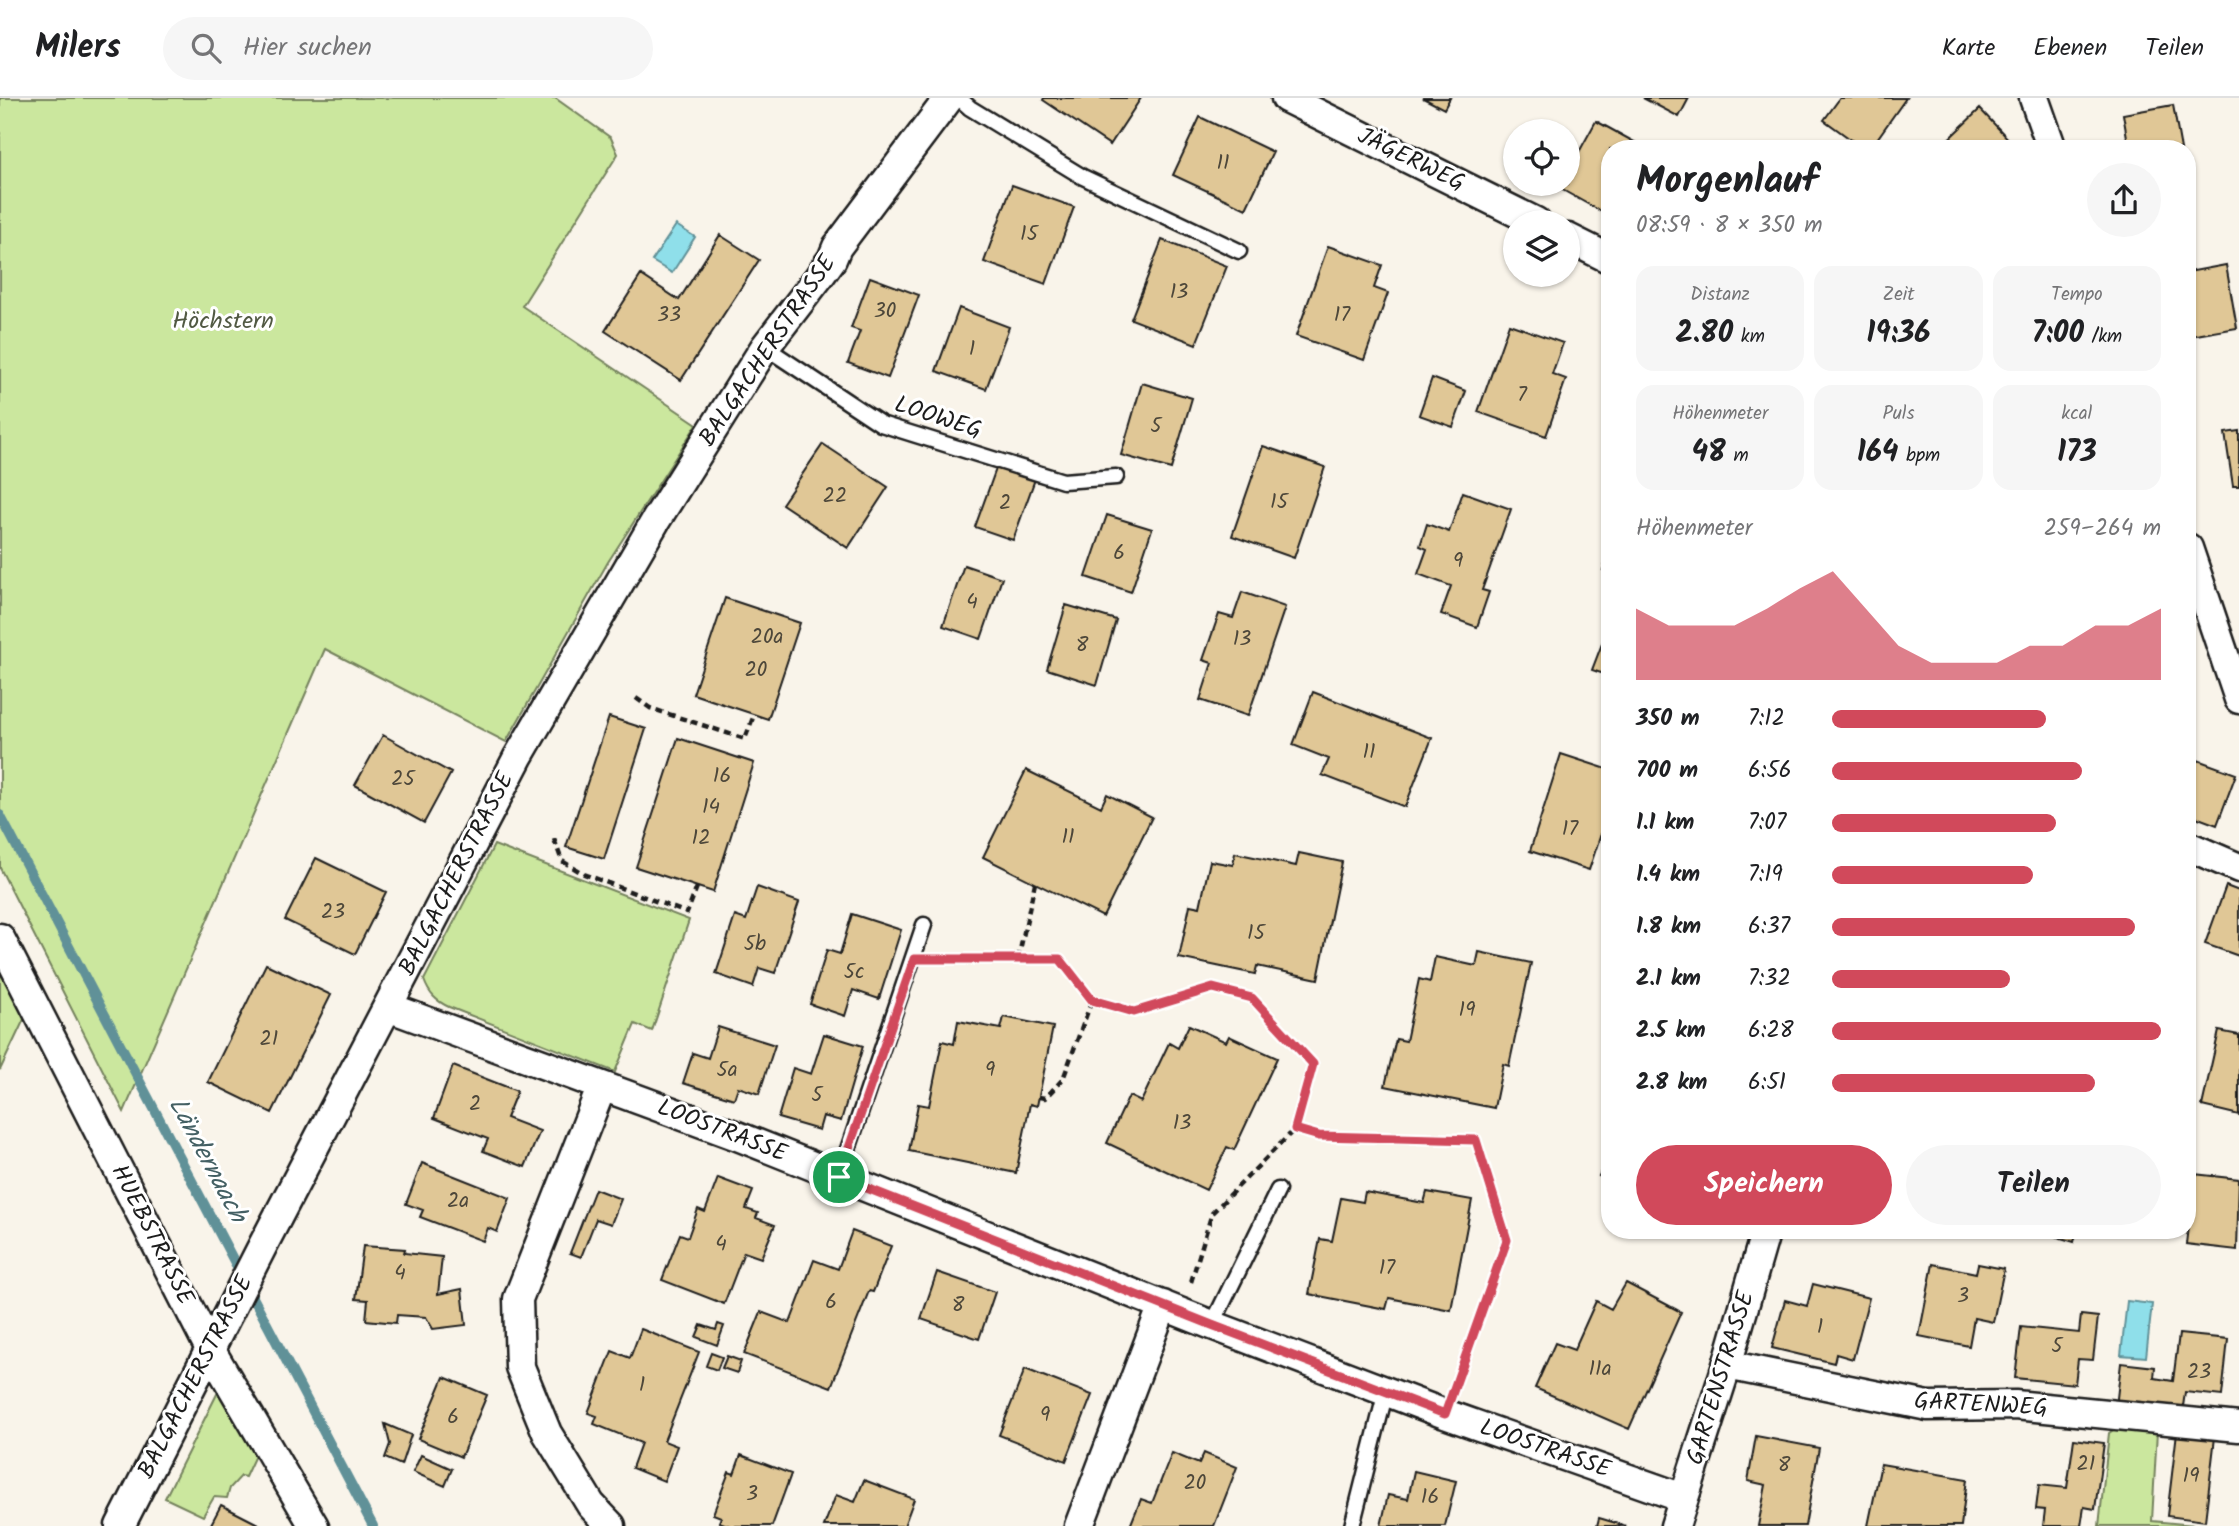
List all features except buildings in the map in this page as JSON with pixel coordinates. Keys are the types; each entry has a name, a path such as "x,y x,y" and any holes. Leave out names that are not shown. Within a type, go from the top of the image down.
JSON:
{"street":[{"name":"BALGACHERSTRASSE","path":"120,1526 517,757 656,520 765,347 949,98"},
{"name":"JÄGERWEG","path":"1286,98 1512,210"},
{"path":"2034,98 2049,140"},
{"path":"1580,244 1601,254"},
{"path":"2196,572 2239,699"},
{"path":"2196,849 2239,868"},
{"name":"HUEBSTRASSE","path":"0,938 211,1349 314,1526"},
{"name":"LOOSTRASSE","path":"387,1007 839,1177 1445,1414 1684,1498"},
{"path":"602,1086 518,1299 520,1367 542,1422 591,1505 611,1526"},
{"name":"GARTENSTRASSE","path":"1675,1526 1727,1365 1763,1239"},
{"path":"1079,1526 1172,1309"},
{"name":"GARTENWEG","path":"1727,1365 1928,1406 2015,1405 2239,1427"}],"lane":[{"path":"960,98 970,108 1083,177 1239,251"},
{"name":"LOOWEG","path":"765,347 881,424 1063,481 1116,477"},
{"path":"839,1177 924,925"},
{"path":"1212,1325 1278,1191"},
{"path":"1352,1526 1386,1391"}],"path":[{"path":"636,698 650,708 744,739 754,715"},
{"path":"554,839 562,861 584,874 687,913 696,887"},
{"path":"1018,959 1035,883"},
{"path":"914,959 1060,959 1092,1000 1134,1012 1213,988 1252,998 1313,1064 1295,1129 1212,1213 1198,1263 1172,1309"},
{"path":"1039,1097 1045,1098 1063,1079 1092,1000"},
{"path":"1295,1129 1319,1136 1476,1140 1507,1240 1445,1414"}],"green space":[{"name":"Höchstern","path":"0,98 555,98 611,138 618,154 522,306 697,424 608,562 506,742 325,649 124,1112 0,868"},
{"path":"494,845 689,920 652,1031 635,1024 615,1072 449,1007 437,1000 428,989 424,980"},
{"path":"0,973 27,1013 0,1070"},
{"path":"217,1394 225,1396 257,1451 245,1477 241,1476 230,1488 227,1498 214,1497 203,1516 165,1498"},
{"path":"2115,1429 2157,1431 2152,1521 2205,1526 2099,1526 2109,1433"}],"water":[{"path":"676,225 695,237 672,273 652,261"},
{"path":"2127,1301 2152,1304 2146,1357 2121,1355"}],"waterway":[{"name":"Ländernaach","path":"0,815 373,1526"}],"route":[{"path":"914,959 1060,959 1092,1000 1134,1012 1213,988 1252,998 1313,1064 1295,1129 1319,1136 1476,1140 1507,1240 1445,1414 839,1177 914,959"}]}
